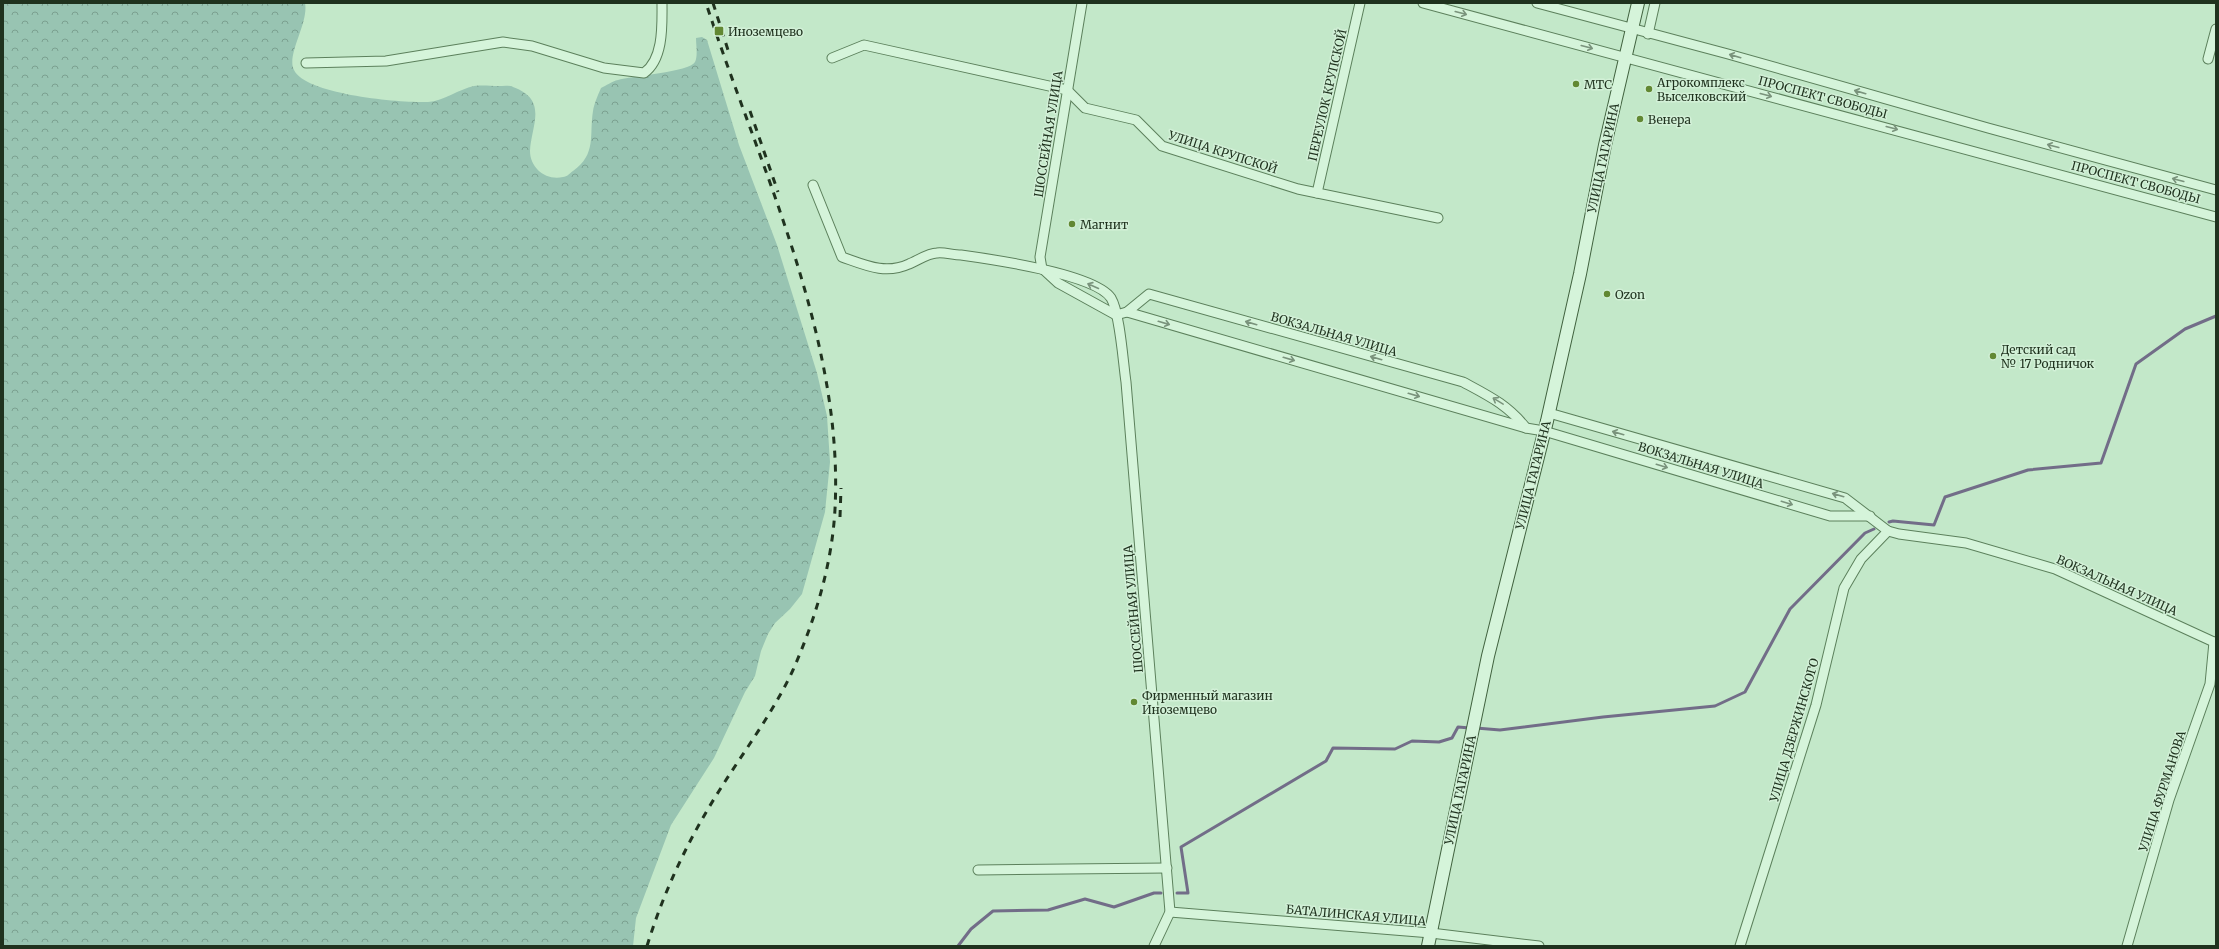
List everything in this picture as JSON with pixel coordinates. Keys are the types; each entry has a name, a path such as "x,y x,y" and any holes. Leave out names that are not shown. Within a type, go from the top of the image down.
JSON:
{"main road":[{"name":"УЛИЦА ГАГАРИНА","path":"1428,946 1488,656 1549,413 1580,274 1605,145 1638,3"}],"street":[{"path":"306,63 386,61 503,42 532,46 604,68 644,73 650,69 655,60 662,32 662,3"},
{"name":"ШОССЕЙНАЯ УЛИЦА","path":"1042,269 1040,256 1066,90 1082,3"},
{"name":"ПЕРЕУЛОК КРУПСКОЙ","path":"1317,193 1360,3"},
{"name":"ПРОСПЕКТ СВОБОДЫ","path":"1423,3 2216,217"},
{"name":"ПРОСПЕКТ СВОБОДЫ","path":"1537,3 1632,30 1728,54 1988,128 2216,190"},
{"path":"1648,34 1655,3"},
{"path":"2208,59 2216,29"},
{"path":"832,58 864,44 1066,90"},
{"name":"УЛИЦА КРУПСКОЙ","path":"1066,90 1085,108 1136,120 1162,146 1317,193 1438,218"},
{"path":"813,185 842,257 877,269 898,269 936,252 1009,261 1042,269 1091,285 1103,291 1111,298 1116,315"},
{"path":"1042,269 1058,283 1116,315"},
{"name":"ВОКЗАЛЬНАЯ УЛИЦА","path":"1116,315 1127,312 1149,294 1463,382 1500,402 1514,412 1526,428"},
{"name":"ВОКЗАЛЬНАЯ УЛИЦА","path":"1127,312 1526,428 1544,431 1830,516 1870,516"},
{"name":"ШОССЕЙНАЯ УЛИЦА","path":"1116,315 1126,382 1170,912 1154,946"},
{"name":"ВОКЗАЛЬНАЯ УЛИЦА","path":"1549,413 1845,498 1888,531 1899,534 1966,543 2056,569 2215,643"},
{"name":"УЛИЦА ДЗЕРЖИНСКОГО","path":"1740,946 1816,705 1844,588 1861,560 1888,531"},
{"name":"УЛИЦА ФУРМАНОВА","path":"2127,946 2169,800 2210,684 2215,643"},
{"path":"978,870 1167,868"},
{"name":"БАТАЛИНСКАЯ УЛИЦА","path":"1170,912 1431,933 1539,946"}],"green space":[{"path":"3,3 305,3 304,20 295,47 292,64 294,70 302,79 316,86 356,96 415,102 434,101 474,86 513,87 524,92 531,99 534,106 535,123 530,151 533,163 540,172 557,178 567,176 581,165 586,158 589,151 594,108 601,88 611,82 625,78 672,71 691,65 696,60 696,38 702,37 707,40 739,145 777,245 817,373 827,416 830,462 825,512 802,594 790,609 775,623 768,634 761,651 755,676 745,692 714,758 671,825 636,918 633,946 3,946"}],"waterway":[{"path":"1889,522 1893,521 1934,525 1945,497 2028,470 2101,463 2136,364 2185,329 2216,316"},
{"path":"1476,728 1500,730 1603,717 1715,706 1745,692 1790,609 1865,533 1874,529"},
{"path":"1177,893 1188,893 1181,847 1326,761 1333,748 1395,749 1412,741 1439,742 1452,738 1458,727 1470,728"},
{"path":"958,946 971,929 993,911 1048,910 1085,899 1114,907 1154,893 1161,893"}],"railway":[{"path":"647,946 669,886 697,828 777,701 793,670 808,632 821,592 830,551 835,509 834,444 826,380 812,316 772,189 706,3"},
{"path":"713,3 728,50"},
{"path":"750,111 778,192"},
{"path":"840,517 841,488"}],"place":[{"name":"Иноземцево","path":"719,31"},
{"name":"МТС","path":"1576,84"},
{"name":"Агрокомплекс Выселковский","path":"1649,89"},
{"name":"Венера","path":"1640,119"},
{"name":"Магнит","path":"1072,224"},
{"name":"Ozon","path":"1607,294"},
{"name":"Детский сад № 17 Родничок","path":"1993,356"},
{"name":"Фирменный магазин Иноземцево","path":"1134,702"}]}
